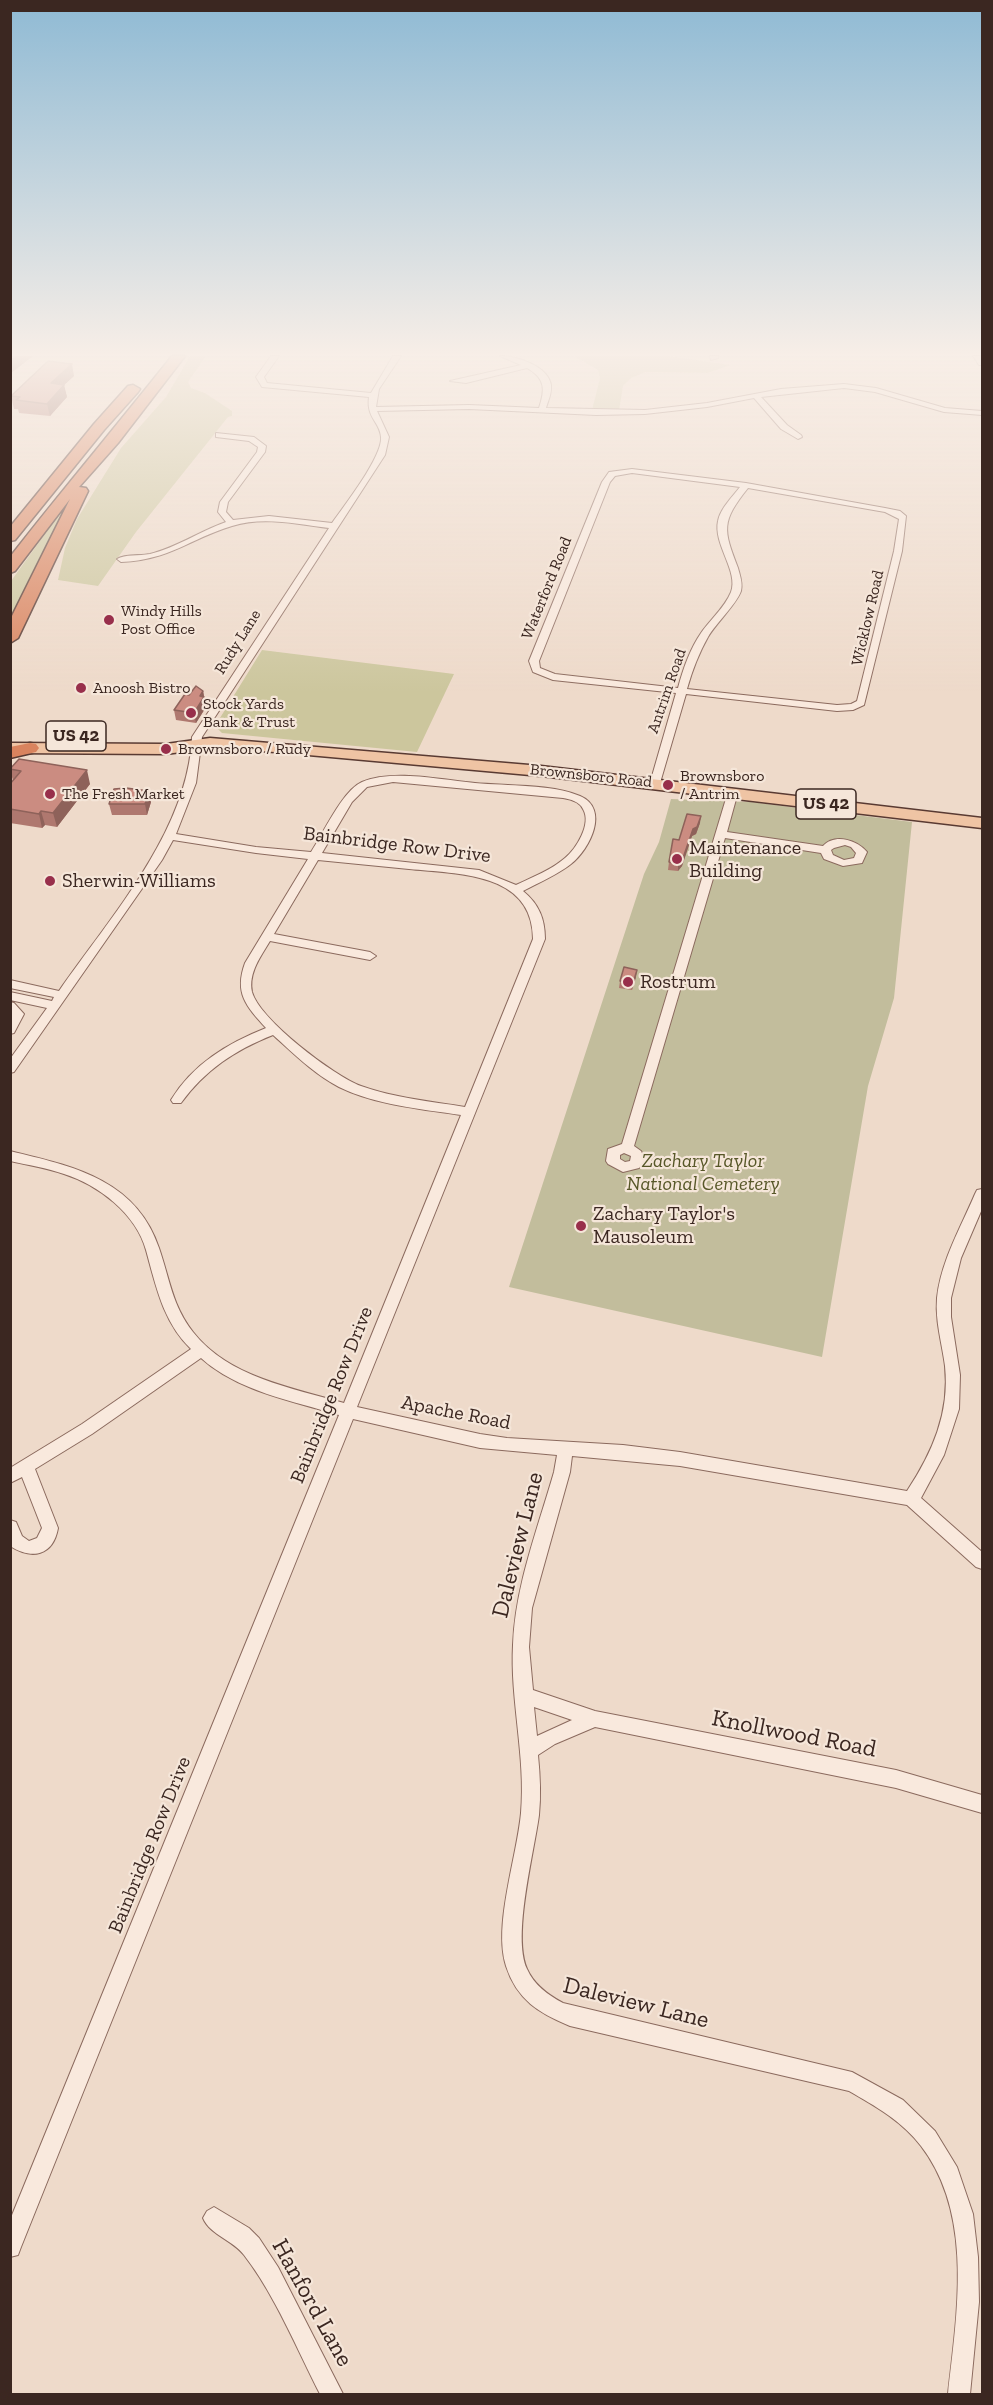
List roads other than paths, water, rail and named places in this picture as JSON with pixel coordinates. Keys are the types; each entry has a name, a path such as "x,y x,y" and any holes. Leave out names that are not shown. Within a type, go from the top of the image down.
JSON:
{"highway":[{"path":"18,504 56,468"},
{"path":"10,537 66,468"},
{"path":"10,568 88,468"},
{"path":"10,638 76,500 96,468"},
{"path":"10,753 30,748"}],"main road":[{"name":"Brownsboro Road","path":"10,735 172,739 197,744 275,747 403,758 655,783 982,823"},
{"name":"Brownsboro Road","path":"10,748 166,749 197,744"}],"street":[{"path":"231,523 222,512 224,502 249,468"},
{"name":"Rudy Lane","path":"10,1069 158,858 170,836 196,763 197,737 371,468"},
{"name":"Waterford Road","path":"681,691 553,677 536,670 533,664 610,476 616,472 632,471 746,485"},
{"name":"Antrim Road","path":"655,783 681,691 696,650 736,592 737,579 724,543 723,522 731,504 746,485"},
{"name":"Wicklow Road","path":"681,691 837,708 853,707 864,700 905,521 897,513 885,510 746,485"},
{"path":"121,559 168,553 231,523 263,519 335,526"},
{"path":"469,1112 366,1092 345,1084 315,1065 275,1029 249,999 245,983 251,963 348,800 369,783 384,779 403,780 556,793 574,797 585,804 590,810 591,821 576,854 516,890"},
{"path":"627,1148 733,792"},
{"path":"720,834 826,850"},
{"name":"Bainbridge Row Drive","path":"10,2247 539,939 538,917 524,896 495,878 471,872 228,846 170,836"},
{"path":"268,937 370,956"},
{"path":"10,984 57,1000"},
{"path":"10,996 57,1000"},
{"path":"10,1006 18,1014 10,1030"},
{"path":"177,1100 194,1075 213,1059 275,1029"},
{"name":"Apache Road","path":"10,1156 69,1170 97,1183 130,1211 143,1228 152,1247 164,1294 173,1314 201,1350 213,1360 252,1382 349,1410 480,1441 623,1452 680,1459 911,1499"},
{"path":"982,1194 950,1270 944,1297 944,1322 953,1375 950,1424 939,1452 911,1499 982,1562"},
{"path":"10,1476 87,1429 201,1350"},
{"name":"Daleview Lane","path":"565,1449 562,1472 524,1608 521,1647 530,1751 530,1814 512,1934 512,1952 522,1981 539,2001 570,2016 852,2082 883,2097 911,2119 934,2146 950,2175 961,2204 967,2235 969,2269 959,2394"},
{"path":"10,1527 16,1541 27,1548 43,1543 50,1533 26,1467"},
{"name":"Knollwood Road","path":"525,1696 595,1719 896,1779 982,1804"},
{"path":"530,1751 549,1738 595,1719"},
{"name":"Hanford Lane","path":"214,2218 241,2236 251,2246 270,2275 332,2394"}],"place":[{"name":"Windy Hills Post Office","path":"109,620"},
{"name":"Anoosh Bistro","path":"81,688"},
{"name":"Stock Yards Bank & Trust","path":"191,713"},
{"name":"Brownsboro / Rudy","path":"166,749"},
{"name":"Brownsboro / Antrim","path":"668,785"},
{"name":"The Fresh Market","path":"50,794"},
{"name":"Maintenance Building","path":"677,859"},
{"name":"Sherwin-Williams","path":"50,881"},
{"name":"Rostrum","path":"628,982"},
{"name":"Zachary Taylor's Mausoleum","path":"581,1226"}],"park label":[{"name":"Zachary Taylor National Cemetery","path":"703,1172"}]}
